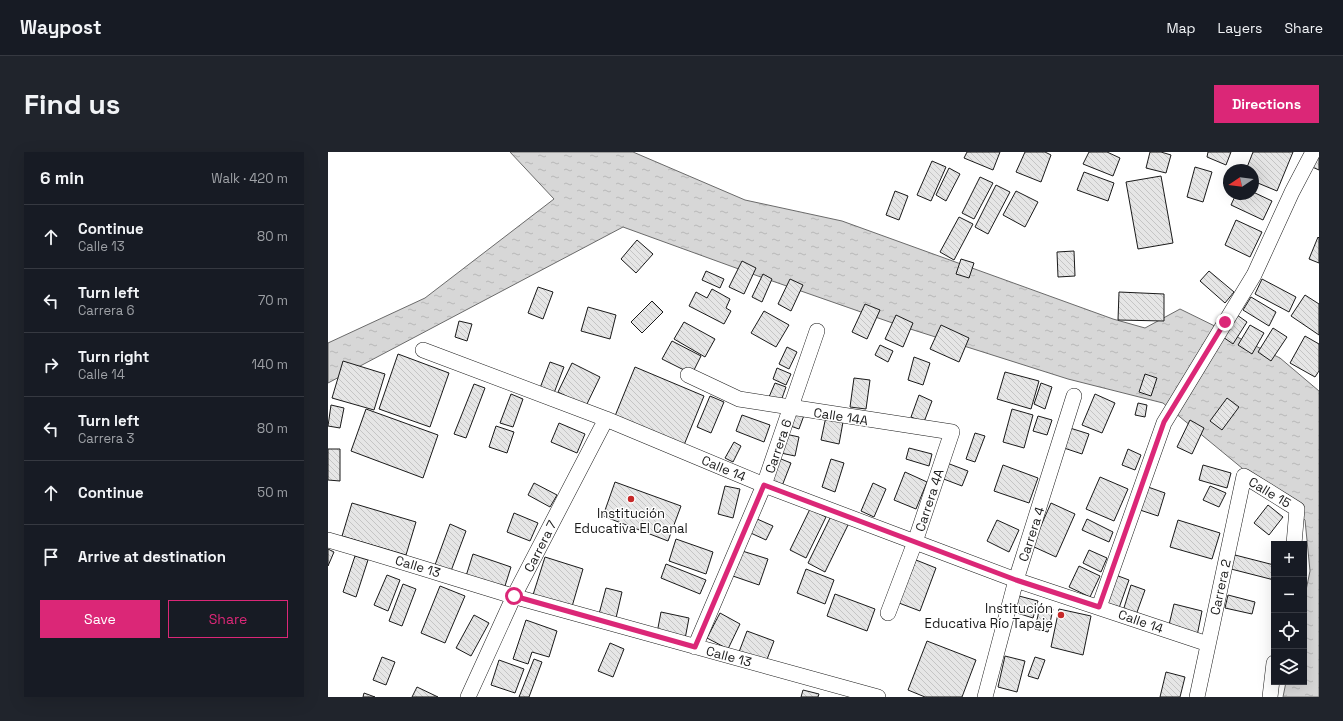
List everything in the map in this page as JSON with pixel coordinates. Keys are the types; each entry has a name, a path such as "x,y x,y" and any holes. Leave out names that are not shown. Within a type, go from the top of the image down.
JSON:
{"street":[{"path":"1099,607 1164,422 1254,275 1292,192 1313,152"},
{"name":"Carrera 6","path":"695,647 764,485 817,330"},
{"name":"Calle 14","path":"423,350 606,419 764,485 1016,580 1208,644"},
{"name":"Calle 14A","path":"688,375 739,400 952,432"},
{"name":"Carrera 4","path":"985,697 1016,580 1074,396"},
{"name":"Carrera 7","path":"468,697 514,596 606,419"},
{"name":"Carrera 4A","path":"888,613 915,542 952,432"},
{"name":"Calle 15","path":"1244,476 1297,509 1294,541"},
{"name":"Carrera 2","path":"1197,697 1244,476"},
{"name":"Calle 13","path":"328,540 514,596 878,697"},
{"path":"1270,697 1271,685"}],"water":[{"path":"510,152 633,152 745,200 842,221 1113,319 1145,328 1180,309 1280,358 1319,391 1319,697 1283,697 1285,685 1307,685 1307,586 1310,571 1305,520 1163,403 1068,379 904,327 623,227 328,383 328,343 425,298 554,199"}],"building":[{"path":"967,152 1000,152 993,170 964,158"},
{"path":"1025,152 1045,152 1051,155 1041,182 1016,172"},
{"path":"1089,152 1107,152 1120,158 1113,176 1083,164"},
{"path":"1150,152 1161,152 1171,155 1166,173 1146,168"},
{"path":"1208,152 1231,152 1226,164 1207,157"},
{"path":"1253,152 1293,152 1277,191 1259,184 1259,164 1248,164"},
{"path":"1319,152 1319,170 1310,166"},
{"path":"932,161 946,167 931,201 917,195"},
{"path":"1195,167 1212,172 1203,202 1187,197"},
{"path":"949,168 960,174 946,201 936,195"},
{"path":"1084,172 1114,183 1108,201 1077,190"},
{"path":"1161,176 1173,243 1138,249 1126,182"},
{"path":"980,177 993,183 974,219 962,213"},
{"path":"996,185 1010,192 988,234 975,227"},
{"path":"895,191 908,196 899,220 886,215"},
{"path":"1016,191 1038,202 1025,227 1003,215"},
{"path":"1259,195 1272,201 1263,220 1231,205 1233,200 1259,200"},
{"path":"959,217 973,224 954,260 940,252"},
{"path":"1236,220 1262,232 1250,257 1225,245"},
{"path":"1318,237 1319,238 1319,263 1309,259"},
{"path":"637,240 653,254 636,273 621,259"},
{"path":"1074,251 1075,276 1058,277 1057,252"},
{"path":"961,259 974,263 969,278 956,274"},
{"path":"742,261 756,268 744,294 729,287"},
{"path":"706,271 724,279 720,288 702,280"},
{"path":"1209,271 1234,292 1225,303 1200,281"},
{"path":"763,274 772,279 762,302 752,297"},
{"path":"790,279 803,285 791,311 778,304"},
{"path":"1262,279 1296,297 1289,312 1255,294"},
{"path":"538,287 553,292 543,319 528,313"},
{"path":"712,289 730,299 726,308 731,311 724,324 689,306 696,292 707,298"},
{"path":"1119,292 1164,294 1164,321 1118,320"},
{"path":"1305,295 1319,304 1319,335 1291,316"},
{"path":"1251,297 1276,312 1269,326 1243,310"},
{"path":"652,301 663,312 642,333 631,322"},
{"path":"865,304 880,310 867,339 852,332"},
{"path":"588,307 616,315 610,339 581,331"},
{"path":"764,311 789,325 776,347 751,333"},
{"path":"896,315 913,323 903,347 885,339"},
{"path":"1237,315 1247,322 1233,344 1223,337"},
{"path":"459,321 472,324 467,341 455,337"},
{"path":"684,322 715,339 705,357 674,339"},
{"path":"941,325 969,338 959,362 930,349"},
{"path":"1250,325 1264,333 1252,354 1238,345"},
{"path":"1273,328 1287,337 1271,361 1258,352"},
{"path":"1305,336 1319,344 1319,371 1315,377 1290,363"},
{"path":"672,341 701,356 692,374 662,359"},
{"path":"880,345 893,351 888,362 875,355"},
{"path":"787,347 797,352 789,369 779,364"},
{"path":"398,354 449,373 430,427 379,409"},
{"path":"914,357 930,363 923,385 908,380"},
{"path":"343,361 385,374 374,410 332,398"},
{"path":"550,362 564,367 554,393 540,388"},
{"path":"572,363 600,377 586,406 558,392"},
{"path":"635,367 704,396 684,445 615,416"},
{"path":"777,368 791,374 786,385 773,379"},
{"path":"1005,372 1039,381 1031,409 997,399"},
{"path":"1145,374 1157,378 1151,396 1139,392"},
{"path":"854,378 870,380 866,409 850,407"},
{"path":"775,383 786,387 781,401 769,397"},
{"path":"1041,383 1052,387 1045,409 1034,404"},
{"path":"474,384 485,388 466,438 454,434"},
{"path":"511,394 523,399 513,427 500,423"},
{"path":"1095,394 1115,403 1102,433 1082,425"},
{"path":"919,395 932,401 924,422 911,417"},
{"path":"710,396 724,402 711,433 697,427"},
{"path":"1227,398 1239,407 1222,430 1210,421"},
{"path":"1138,403 1147,405 1145,417 1135,415"},
{"path":"331,405 344,408 340,428 328,426"},
{"path":"807,407 799,429 782,423"},
{"path":"828,407 845,411 839,444 821,440"},
{"path":"366,409 438,435 423,478 351,451"},
{"path":"1012,409 1033,415 1024,448 1003,442"},
{"path":"742,415 770,425 764,442 736,431"},
{"path":"1038,416 1052,420 1047,435 1033,431"},
{"path":"1190,420 1204,428 1192,454 1177,447"},
{"path":"559,423 585,434 577,453 551,442"},
{"path":"496,426 514,432 507,453 489,447"},
{"path":"1070,428 1089,434 1082,454 1064,448"},
{"path":"781,433 799,437 795,456 776,452"},
{"path":"975,433 985,436 975,462 966,459"},
{"path":"734,442 741,446 733,462 725,458"},
{"path":"909,448 932,454 929,466 906,459"},
{"path":"328,449 340,449 340,481 328,480"},
{"path":"1128,449 1141,455 1135,470 1122,465"},
{"path":"776,457 791,463 782,486 767,480"},
{"path":"831,459 844,463 835,492 822,487"},
{"path":"947,463 968,471 962,486 941,478"},
{"path":"1003,465 1038,478 1029,503 994,491"},
{"path":"1203,465 1231,473 1227,488 1199,480"},
{"path":"905,472 927,482 916,509 894,500"},
{"path":"1100,477 1128,489 1114,521 1086,509"},
{"path":"615,482 681,506 668,541 603,516"},
{"path":"534,483 557,495 550,507 528,495"},
{"path":"873,483 886,489 874,517 861,511"},
{"path":"725,486 740,489 733,518 718,514"},
{"path":"1210,486 1226,493 1219,507 1203,500"},
{"path":"1148,487 1165,493 1158,516 1140,510"},
{"path":"352,503 416,522 406,555 342,536"},
{"path":"1051,503 1075,514 1056,557 1032,546"},
{"path":"1268,505 1283,517 1269,535 1254,523"},
{"path":"810,509 826,517 806,558 790,550"},
{"path":"514,513 538,523 530,541 507,532"},
{"path":"832,514 849,523 825,572 808,563"},
{"path":"748,515 773,526 766,540 742,529"},
{"path":"1087,519 1113,532 1109,542 1082,530"},
{"path":"997,520 1019,530 1009,552 987,541"},
{"path":"1178,520 1220,533 1212,559 1170,547"},
{"path":"450,524 466,531 451,571 435,565"},
{"path":"676,539 713,552 706,574 669,561"},
{"path":"328,549 334,552 328,566"},
{"path":"739,550 768,559 759,585 730,575"},
{"path":"1089,550 1107,558 1101,572 1083,563"},
{"path":"473,554 511,567 504,589 466,576"},
{"path":"1235,555 1271,564 1271,579 1231,569"},
{"path":"355,556 368,560 356,597 343,592"},
{"path":"545,557 583,569 571,610 532,598"},
{"path":"916,560 936,568 920,611 899,603"},
{"path":"666,564 706,580 700,594 661,578"},
{"path":"1079,566 1100,576 1090,597 1069,587"},
{"path":"806,569 834,580 825,604 797,593"},
{"path":"1113,574 1129,580 1119,608 1103,601"},
{"path":"387,575 400,580 388,611 374,605"},
{"path":"403,584 416,589 402,626 389,621"},
{"path":"1131,585 1145,590 1136,615 1123,611"},
{"path":"440,586 465,596 445,643 421,633"},
{"path":"606,588 622,592 616,618 599,614"},
{"path":"835,594 875,609 867,631 827,616"},
{"path":"1228,595 1255,602 1252,614 1225,608"},
{"path":"1019,596 1038,601 1033,618 1014,612"},
{"path":"1174,604 1202,611 1197,636 1168,629"},
{"path":"1040,606 1053,609 1048,632 1035,629"},
{"path":"1059,609 1091,616 1083,655 1051,647"},
{"path":"661,612 689,618 685,639 657,633"},
{"path":"720,613 740,624 728,649 707,638"},
{"path":"474,615 489,623 471,656 456,648"},
{"path":"526,620 557,631 549,657 532,652 528,664 513,659"},
{"path":"747,631 774,641 766,662 739,652"},
{"path":"927,641 976,660 962,697 925,697 908,690"},
{"path":"610,643 624,649 613,677 598,671"},
{"path":"1005,656 1025,661 1017,692 998,687"},
{"path":"382,657 395,662 386,685 373,680"},
{"path":"1035,657 1045,660 1038,679 1028,676"},
{"path":"534,659 542,662 529,697 519,697"},
{"path":"499,660 524,669 515,693 491,685"},
{"path":"1166,672 1185,677 1180,697 1160,697"},
{"path":"417,687 438,697 412,697"},
{"path":"803,690 819,694 818,697 801,697"},
{"path":"364,693 375,697 363,697"}],"place":[{"name":"Institución Educativa El Canal","path":"631,499"},
{"name":"Institución Educativa Río Tapaje","path":"1061,615"}],"route":[{"path":"514,596 695,647 764,485 1016,580 1099,607 1164,422 1225,322"}]}
